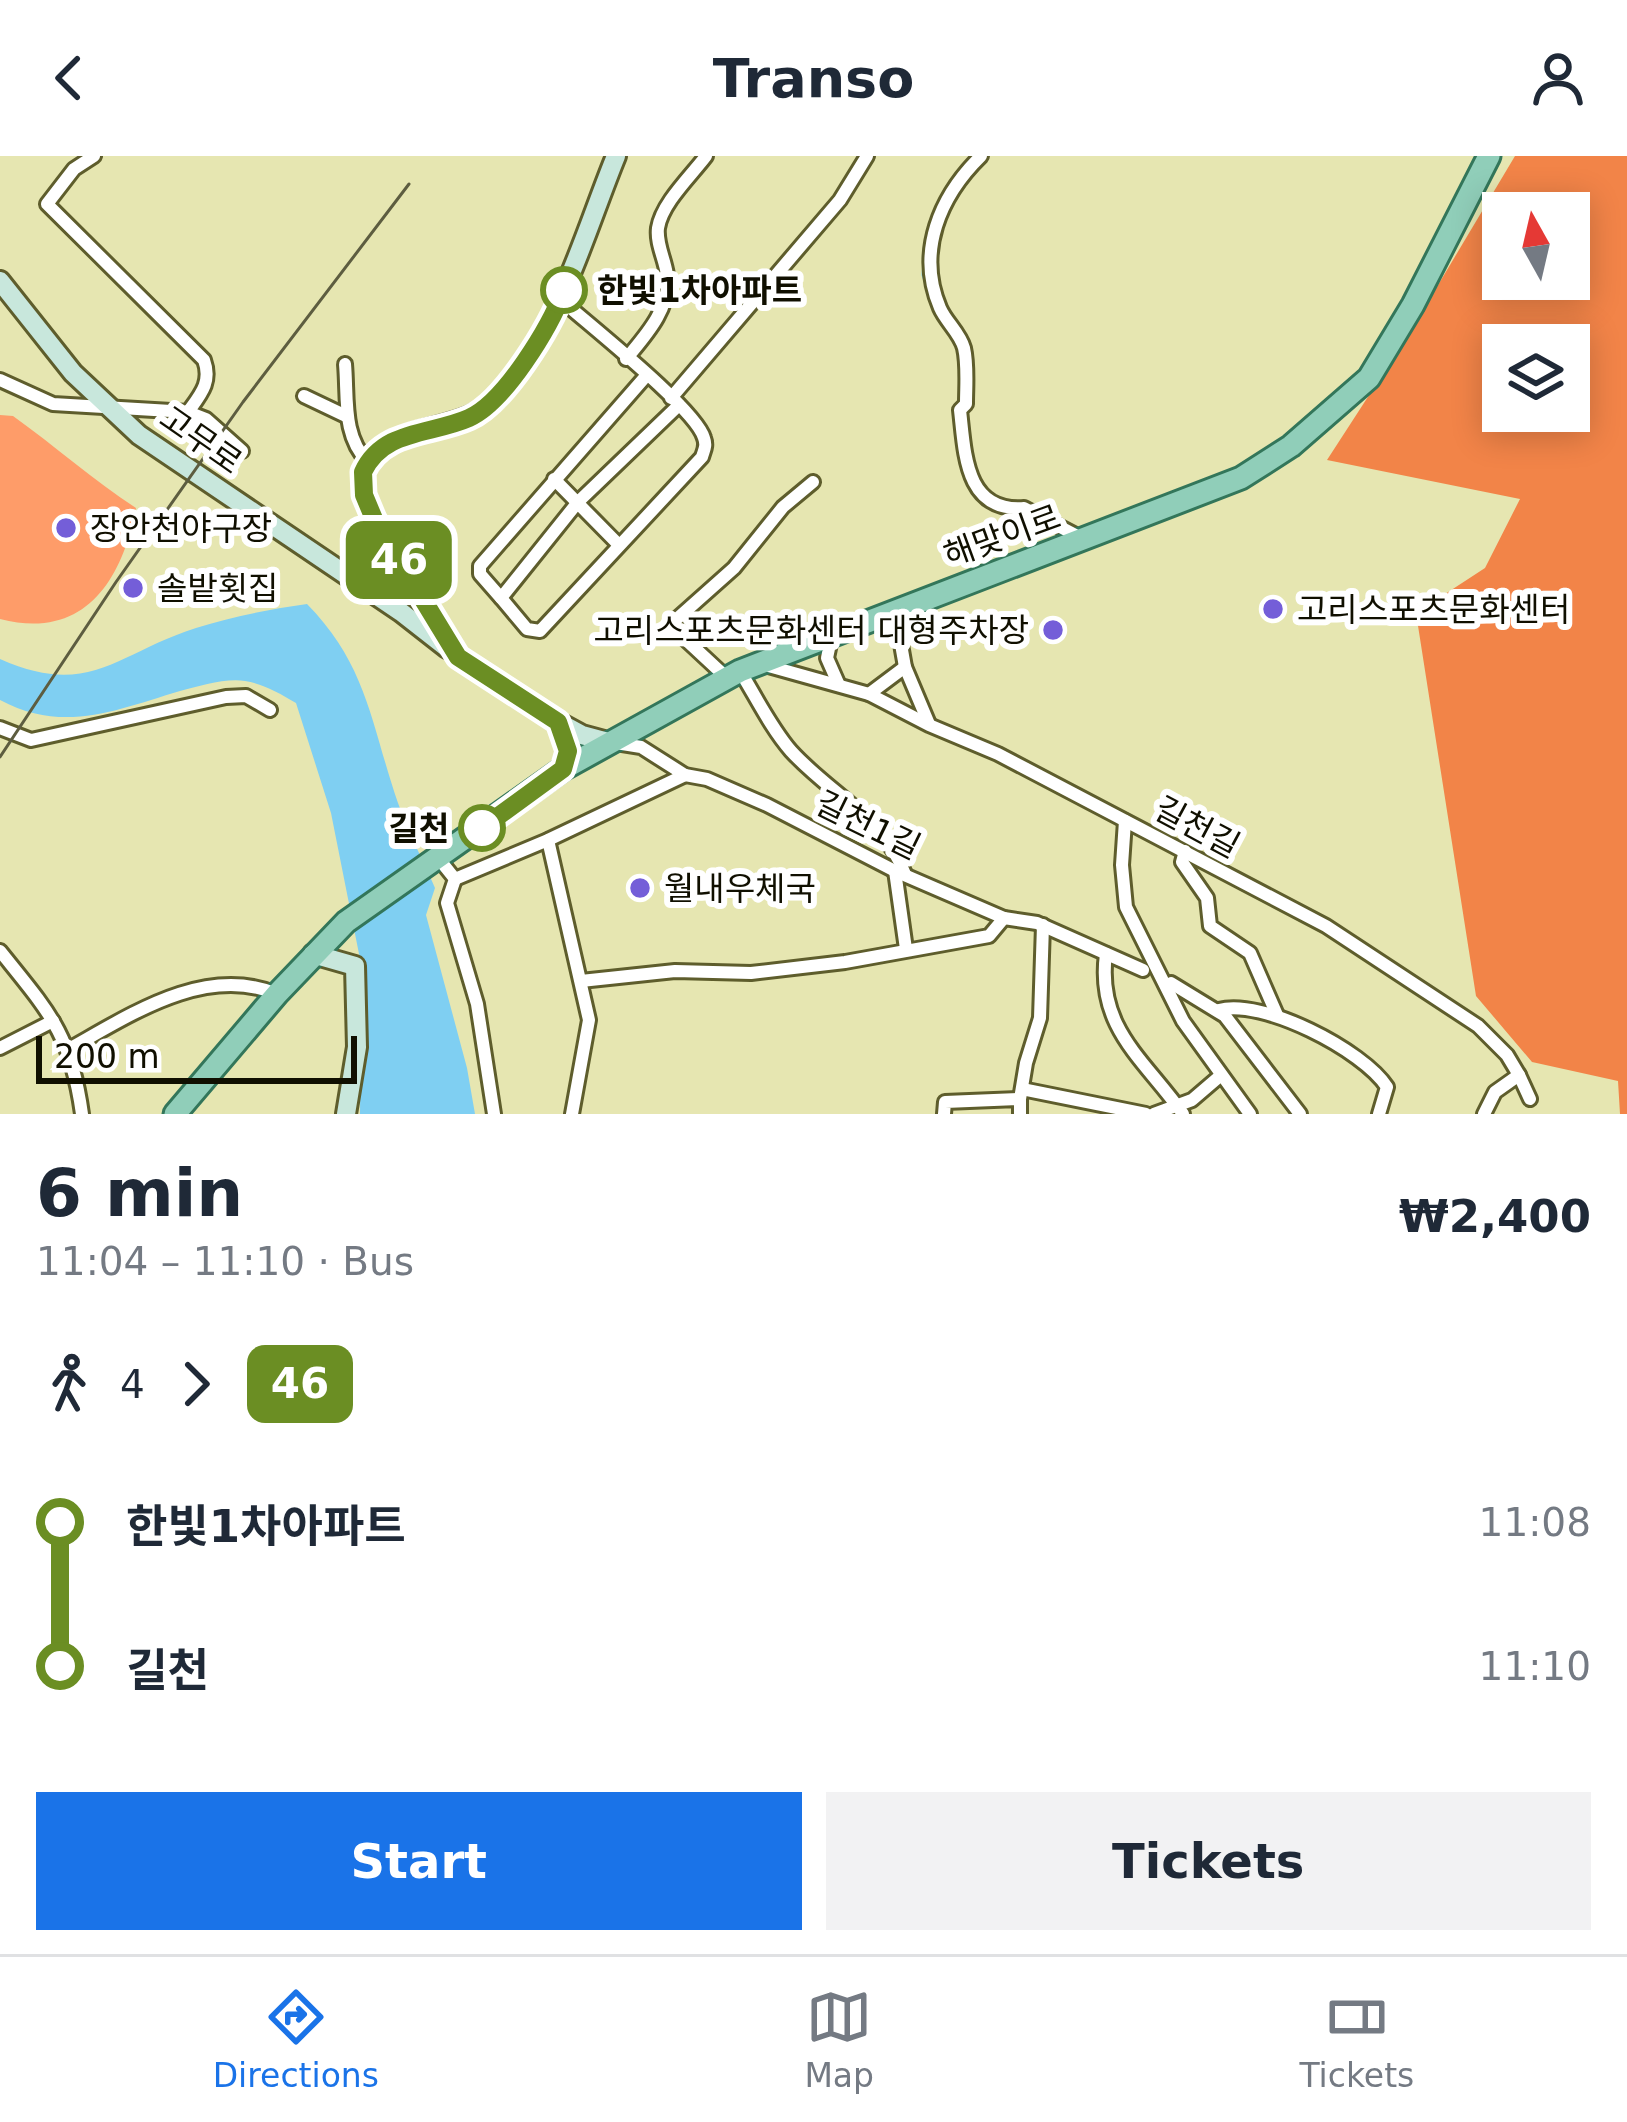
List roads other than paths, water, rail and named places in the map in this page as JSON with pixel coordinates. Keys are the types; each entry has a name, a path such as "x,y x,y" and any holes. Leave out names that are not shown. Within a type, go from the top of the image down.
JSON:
{"main road":[{"name":"해맞이로","path":"342,926 563,769 734,675 831,639 889,627 928,599 1241,478 1291,446 1352,396 1398,332 1489,156"},
{"path":"175,1114 342,926"}],"street":[{"path":"94,156 74,169 47,204 204,360 206,387 188,412"},
{"path":"608,742 558,722 458,657 364,495 363,472 387,443 471,418 497,398 560,299 616,156"},
{"path":"626,359 658,316 664,298 668,282 658,229 663,214 706,156"},
{"path":"501,598 578,502 675,402 840,200 867,156"},
{"path":"981,156 945,200 928,251 933,289 965,350 966,404 960,410 966,464 977,493 987,500 1024,508 1087,541"},
{"name":"고무로","path":"0,280 73,373 139,435 401,612 458,657"},
{"path":"560,299 626,359 646,376 675,402 704,436 702,457 540,631 527,629 480,574 480,566 646,376"},
{"path":"345,364 346,416 358,452 368,462"},
{"path":"0,380 53,404 188,412 206,419 242,452"},
{"path":"304,396 346,416"},
{"path":"554,479 618,544"},
{"path":"813,482 783,507 734,568 670,625 734,675 788,748 874,824 896,851 906,949"},
{"path":"401,612 412,604 415,586"},
{"path":"889,627 906,655 905,668 929,725"},
{"path":"831,639 827,658 838,683"},
{"name":"길천길","path":"765,665 869,694 998,754 1326,926 1478,1026 1507,1055 1530,1099"},
{"path":"869,694 905,668"},
{"path":"0,748 6,731 31,740 226,698 246,697 270,710"},
{"path":"558,722 568,751 563,769"},
{"name":"길천1길","path":"608,742 641,747 685,775 707,779 767,805 900,873 1004,918 1043,926 1143,970"},
{"path":"494,1114 476,1004 447,903 455,879 685,775"},
{"path":"1125,820 1126,907 1220,1076 1250,1114"},
{"path":"548,840 589,1020 572,1114"},
{"path":"1185,851 1182,862 1207,898 1210,926 1250,952 1277,1015"},
{"path":"434,862 455,879"},
{"path":"581,981 675,971 751,973 845,962 989,936 1004,918"},
{"path":"342,926 355,966 357,1047 346,1114"},
{"path":"1021,1101 1040,1018 1043,926"},
{"path":"0,951 69,1049 82,1114"},
{"path":"313,954 355,966"},
{"path":"1106,955 1103,980 1116,1028 1131,1053 1181,1111"},
{"path":"1165,979 1219,1010 1300,1114"},
{"path":"69,1049 150,1004 188,991 222,985 261,987 277,994"},
{"path":"1219,1010 1233,1006 1277,1015 1332,1044 1381,1077 1387,1087 1379,1114"},
{"path":"0,1048 53,1021"},
{"path":"944,1114 945,1102 1021,1101 1150,1114 1181,1111 1220,1076"},
{"path":"1484,1114 1496,1092 1519,1076"}],"water":[{"path":"307,604 343,650 355,674 402,814 435,888 426,915 475,1114 360,1114 361,964 331,813 296,703 265,687 237,680 68,717 46,716 0,700 0,659 57,675 81,673 196,628"}],"waterway":[{"path":"931,225 943,196"},
{"path":"925,252 923,275 928,290"}],"railway":[{"path":"0,757 243,402 409,184"}],"place":[{"name":"한빛1차아파트","path":"564,290"},
{"name":"장안천야구장","path":"66,528"},
{"name":"솔밭횟집","path":"133,588"},
{"name":"고리스포츠문화센터","path":"1273,609"},
{"name":"고리스포츠문화센터 대형주차장","path":"1053,630"},
{"name":"길천","path":"482,828"},
{"name":"월내우체국","path":"640,888"}]}
